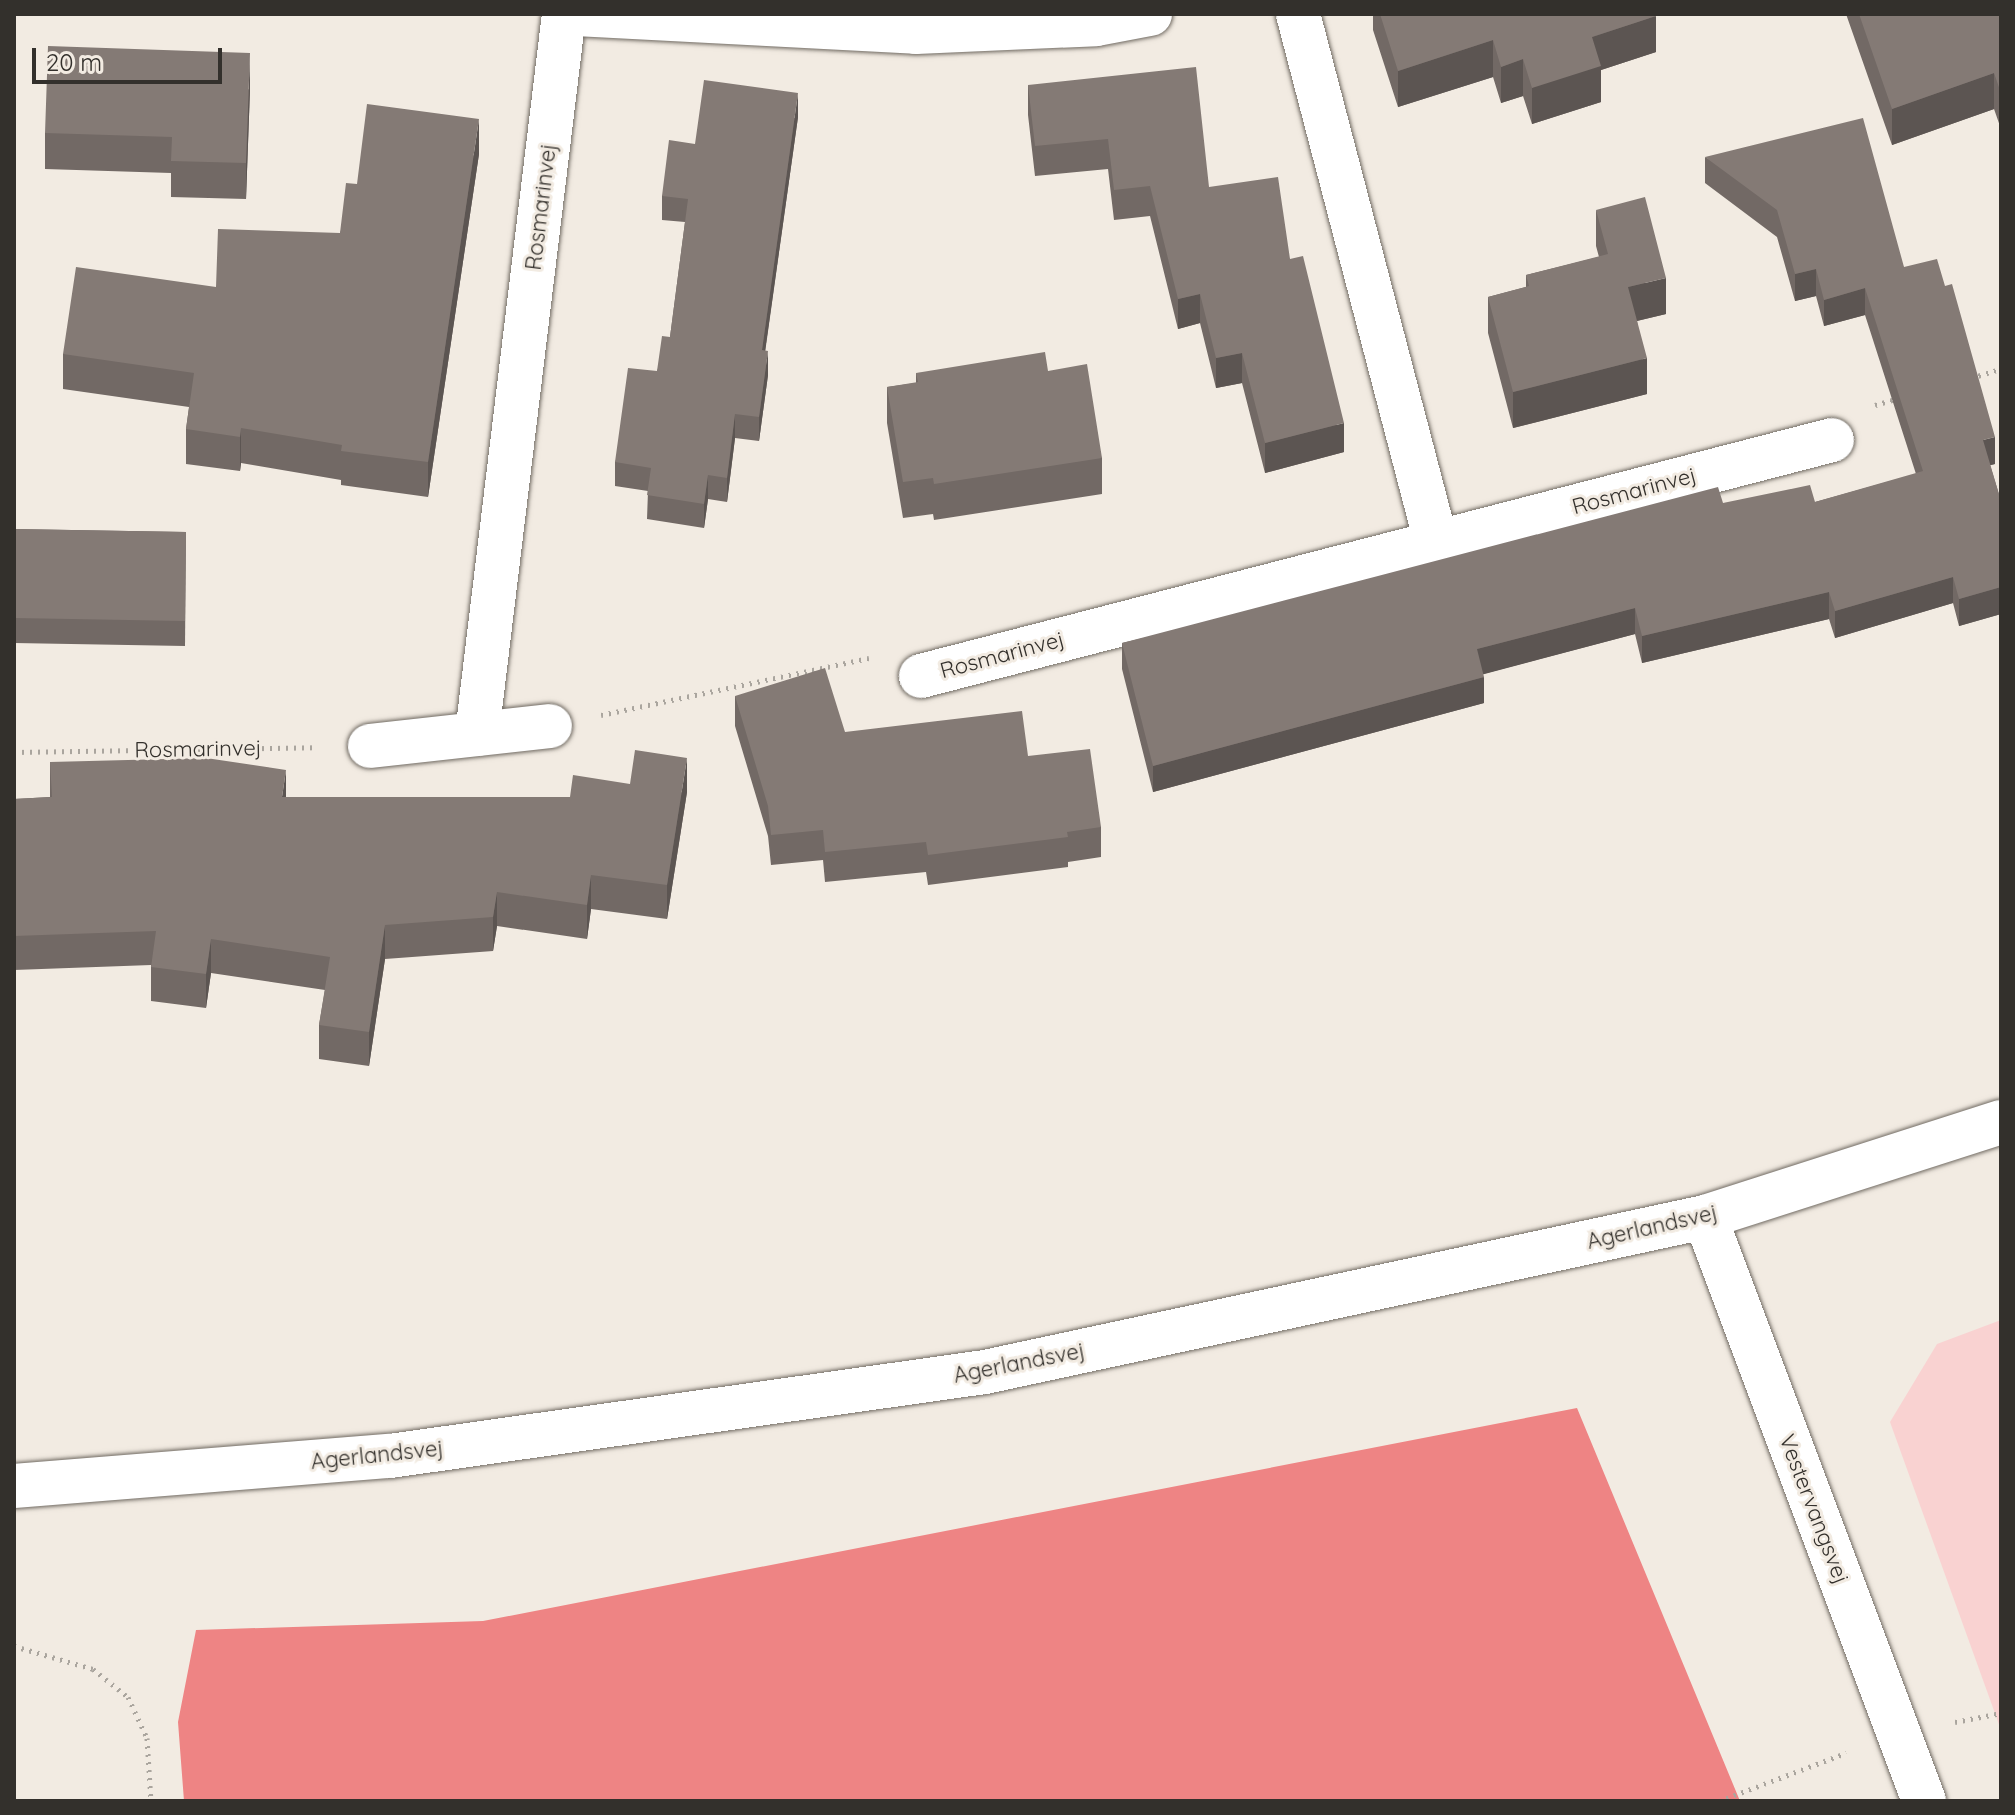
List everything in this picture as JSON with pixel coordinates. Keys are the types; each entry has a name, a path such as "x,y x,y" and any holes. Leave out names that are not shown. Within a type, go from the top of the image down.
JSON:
{"street":[{"name":"Rosmarinvej","path":"477,734 564,14"},
{"path":"576,14 916,32 1096,24 1150,14"},
{"path":"1298,14 1436,542"},
{"name":"Rosmarinvej","path":"921,676 1832,440"},
{"path":"370,746 550,726"},
{"name":"Agerlandsvej","path":"14,1486 390,1456 985,1372 1705,1217 2001,1122"},
{"name":"Vestervangsvej","path":"1705,1217 1924,1801"}],"path":[{"path":"1956,382 2001,369"},
{"path":"1832,440 1850,412 1911,395"},
{"name":"Rosmarinvej","path":"550,726 894,652 921,676"},
{"name":"Rosmarinvej","path":"14,752 370,746"},
{"path":"14,1646 93,1669 128,1697 147,1738 151,1801"},
{"path":"1719,1801 1899,1733"}],"shaded area":[{"path":"2001,1320 2001,1730 1890,1422 1937,1344"},
{"path":"1577,1408 1740,1801 184,1801 178,1722 196,1630 483,1621"}],"building":[{"path":"1380,14 1656,16 1592,37 1601,66 1532,88 1523,59 1501,67 1493,40 1398,71"},
{"path":"1859,14 2001,14 2001,93 1994,73 1892,109"},
{"path":"48,46 250,53 246,163 171,161 172,137 45,133"},
{"path":"1196,67 1209,187 1278,177 1290,259 1303,256 1344,423 1265,443 1242,353 1216,358 1200,294 1178,299 1150,186 1114,190 1108,139 1035,146 1028,85"},
{"path":"704,80 798,93 762,350 768,351 759,417 735,414 727,478 708,475 704,504 647,495 651,468 615,462 628,368 657,371 662,336 670,337 688,199 662,196 669,140 695,144"},
{"path":"367,104 479,119 428,462 341,451 342,445 241,428 240,437 186,429 194,373 63,354 76,267 216,287 218,229 340,233 346,183 357,184"},
{"path":"1863,118 1904,267 1937,259 1945,286 1952,284 1995,437 1983,440 2001,501 2001,587 1959,599 1953,577 1835,611 1829,592 1642,636 1635,608 1477,649 1484,677 1153,766 1122,643 1718,487 1723,503 1810,485 1815,502 1923,471 1865,288 1824,300 1816,269 1795,274 1777,210 1705,157"},
{"path":"1645,197 1666,278 1628,287 1647,358 1513,392 1488,297 1529,286 1526,275 1608,254 1596,210"},
{"path":"1045,352 1048,371 1087,364 1102,458 934,484 933,478 903,482 887,387 918,382 916,373"},
{"path":"14,529 186,532 185,621 14,618"},
{"path":"825,668 845,732 1022,711 1028,756 1090,749 1101,827 1067,832 1068,837 928,855 926,842 825,852 823,830 771,835 768,806 735,696"},
{"path":"635,750 687,758 667,885 591,875 587,905 497,892 493,917 385,925 369,1032 319,1025 330,957 211,939 206,974 151,967 156,931 14,936 14,799 52,797 50,762 206,758 286,770 282,797 570,797 573,775 630,784"}]}
